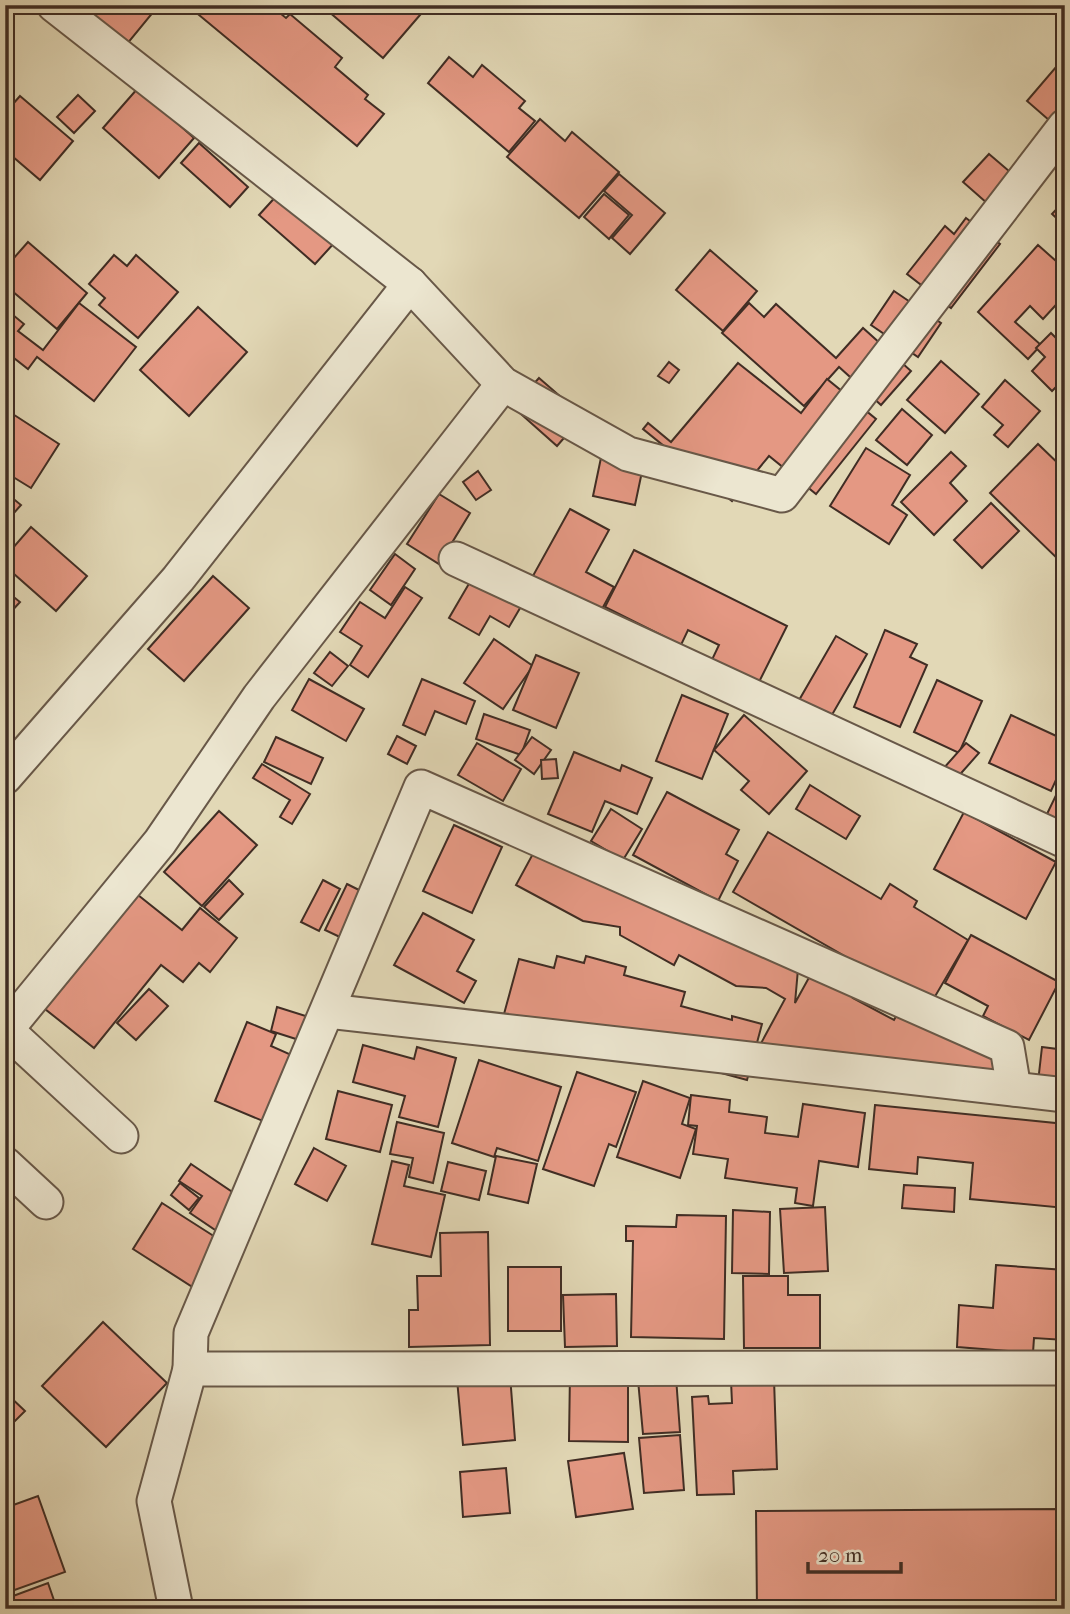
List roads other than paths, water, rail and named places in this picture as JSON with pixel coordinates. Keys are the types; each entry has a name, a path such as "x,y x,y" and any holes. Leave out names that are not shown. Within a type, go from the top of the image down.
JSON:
{"street":[{"path":"54,5 410,284 503,384 628,454 782,495 1054,165 1065,126"},
{"path":"5,777 178,579 410,284"},
{"path":"121,1136 6,1029 160,842 259,696 503,384"},
{"path":"456,559 1065,841"},
{"path":"176,1609 154,1501 190,1369 191,1333 421,787 1007,1047 1014,1089"},
{"path":"328,1011 1065,1095"},
{"path":"5,1164 46,1202"},
{"path":"190,1369 1065,1368"}]}
